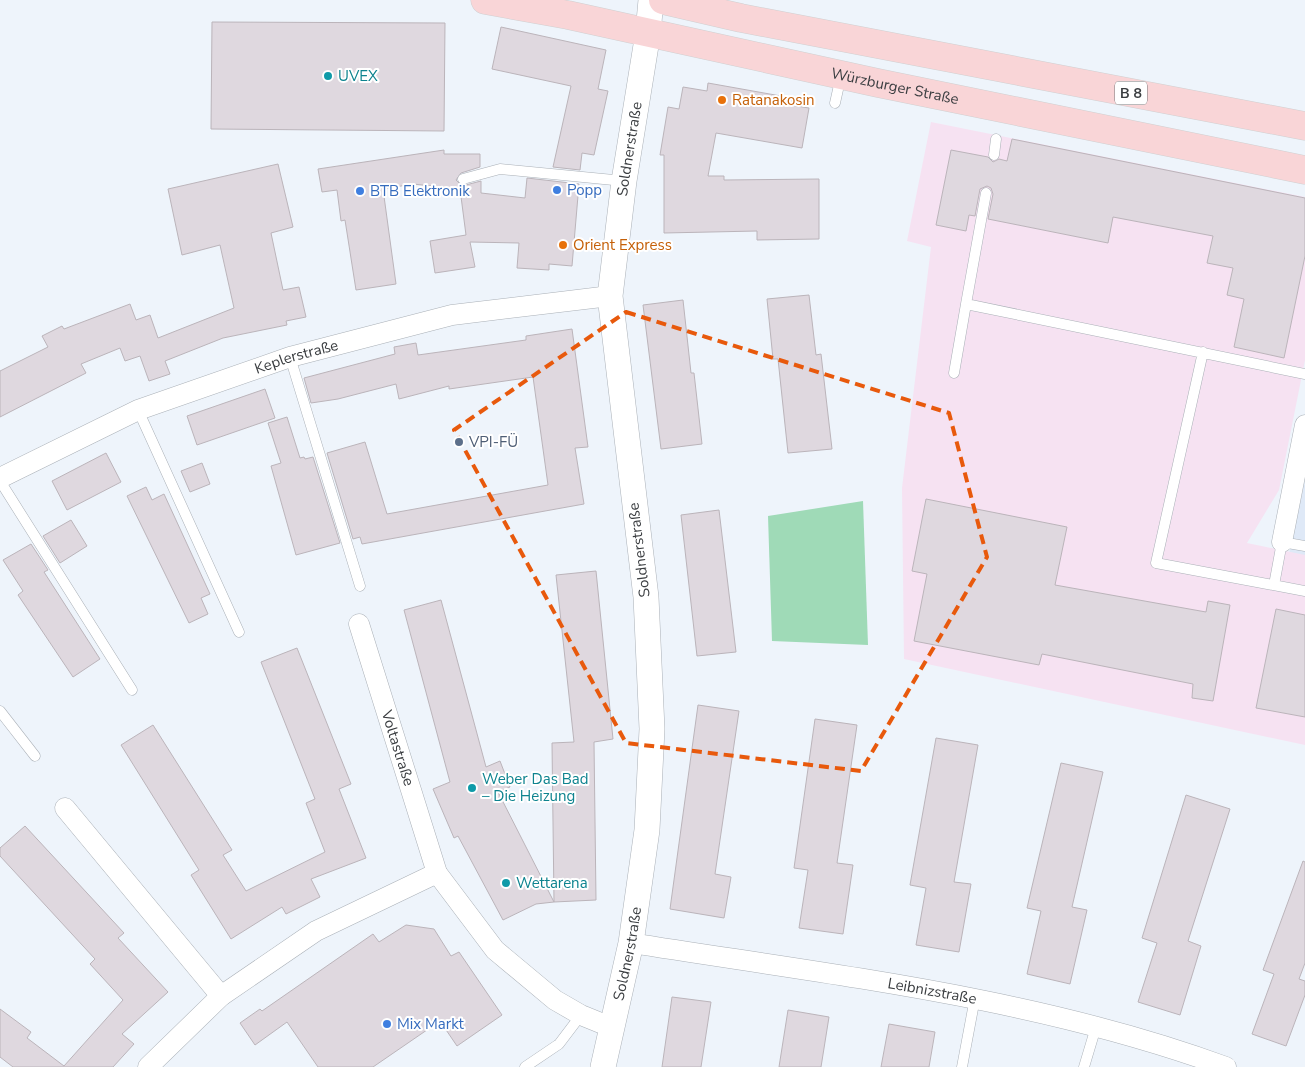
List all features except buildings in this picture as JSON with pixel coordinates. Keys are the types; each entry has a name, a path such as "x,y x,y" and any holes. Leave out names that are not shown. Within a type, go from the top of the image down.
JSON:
{"main road":[{"name":"Würzburger Straße","path":"485,0 1305,170"},
{"name":"B 8","path":"663,0 817,33 1305,126"}],"street":[{"name":"Soldnerstraße","path":"603,1067 631,943 647,830 652,729 652,690 640,540 630,476 610,296 624,181 652,0"},
{"name":"Keplerstraße","path":"0,479 138,410 290,357 452,314 610,296"},
{"path":"1282,542 1305,426"},
{"name":"Voltastraße","path":"359,624 437,873 495,950 555,1000 581,1015 613,1028"},
{"path":"65,808 221,996"},
{"path":"148,1067 221,996 316,931 437,873"},
{"name":"Leibnizstraße","path":"631,943 975,998 1096,1027 1226,1067"}],"lane":[{"path":"835,103 841,75"},
{"path":"994,155 996,139"},
{"path":"463,179 500,169 624,181"},
{"path":"954,373 986,193"},
{"path":"966,304 1305,374"},
{"path":"1202,352 1156,563 1305,591"},
{"path":"290,357 360,586"},
{"path":"138,410 239,632"},
{"path":"0,479 132,690"},
{"path":"1274,585 1282,542 1305,546"},
{"path":"0,710 35,756"},
{"path":"962,1067 975,998"},
{"path":"524,1067 560,1044 581,1015"},
{"path":"1084,1067 1096,1027"}],"highlighted area":[{"path":"626,312 949,413 987,557 861,771 626,743 454,430"}],"shaded area":[{"path":"931,122 1305,197 1305,360 1279,490 1247,543 1305,555 1305,745 904,659 902,488 931,247 907,241"},
{"path":"1305,481 1305,556 1289,553"}],"green space":[{"path":"863,501 868,645 772,641 768,516"}],"place":[{"name":"UVEX","path":"328,76"},
{"name":"Ratanakosin","path":"722,100"},
{"name":"Popp","path":"557,190"},
{"name":"BTB Elektronik","path":"360,191"},
{"name":"Orient Express","path":"563,245"},
{"name":"VPI-FÜ","path":"459,442"},
{"name":"Weber Das Bad – Die Heizung","path":"472,788"},
{"name":"Wettarena","path":"506,883"},
{"name":"Mix Markt","path":"387,1024"}]}
